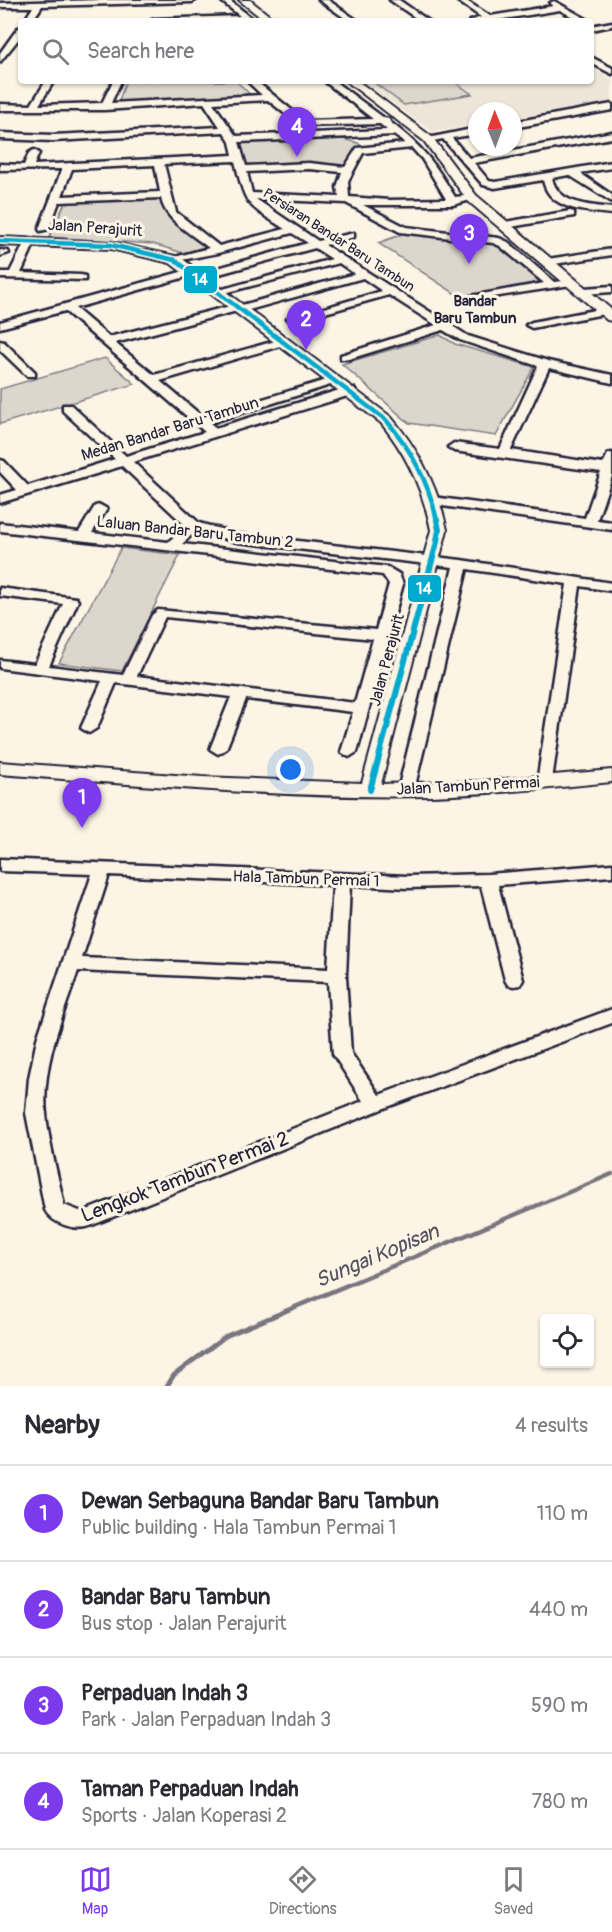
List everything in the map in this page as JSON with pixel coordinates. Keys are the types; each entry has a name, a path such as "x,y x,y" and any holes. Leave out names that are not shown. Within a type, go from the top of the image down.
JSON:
{"street":[{"path":"0,5 192,0"},
{"path":"224,0 248,18"},
{"path":"244,0 267,18"},
{"path":"323,0 350,18"},
{"path":"394,0 421,18"},
{"path":"460,0 489,18 562,7"},
{"path":"549,0 581,18"},
{"path":"29,18 39,4"},
{"path":"599,26 612,31"},
{"path":"0,59 18,34"},
{"path":"594,62 612,71"},
{"path":"33,108 48,84"},
{"path":"105,107 116,84"},
{"path":"254,84 305,124 403,119"},
{"path":"332,84 414,145 426,158 453,201"},
{"path":"355,84 428,139 471,198 584,291 608,314"},
{"path":"0,107 33,108 44,116 105,107 269,97"},
{"name":"Persiaran Bandar Baru Tambun","path":"208,102 230,134 248,196 256,206 464,338 545,364 612,379"},
{"path":"522,123 612,107"},
{"path":"28,168 44,116"},
{"path":"0,136 36,146 230,134 397,132"},
{"path":"428,139 468,133"},
{"path":"468,160 612,135"},
{"path":"446,137 486,183 504,185 607,166 612,174"},
{"path":"414,145 360,150 341,183 341,194 345,199 404,230 495,240 504,244 552,285"},
{"path":"0,167 28,168 159,162 309,166 349,170"},
{"path":"159,162 168,208 178,220 219,250"},
{"path":"44,229 68,166"},
{"path":"572,172 612,199"},
{"path":"547,177 547,184 558,198 566,203 612,211"},
{"path":"56,199 166,195"},
{"path":"248,196 289,195 417,203 471,198"},
{"path":"505,225 570,214"},
{"path":"175,260 293,230"},
{"path":"0,325 350,235"},
{"path":"14,276 30,242"},
{"name":"Jalan Perajurit","path":"1,249 30,242 131,246 175,260 337,381 397,430 421,471 433,501 439,530 433,561 370,790"},
{"path":"548,262 612,252"},
{"path":"217,292 340,260"},
{"path":"0,275 81,278"},
{"path":"108,341 363,275"},
{"path":"471,299 571,282"},
{"path":"584,291 612,289"},
{"path":"293,319 389,292"},
{"path":"67,307 214,433"},
{"path":"531,325 608,314"},
{"path":"345,357 444,326"},
{"path":"151,380 283,342"},
{"path":"0,345 31,374"},
{"path":"504,453 545,364"},
{"path":"200,422 337,381"},
{"name":"Medan Bandar Baru Tambun","path":"0,499 350,391"},
{"path":"67,408 126,460 194,526 237,538 461,564 612,587"},
{"path":"454,447 610,463 590,522"},
{"path":"0,464 26,491"},
{"path":"433,501 612,526"},
{"path":"83,537 100,509"},
{"path":"171,546 177,538 194,526"},
{"name":"Laluan Bandar Baru Tambun 2","path":"0,527 387,571 394,577 396,584 380,635"},
{"path":"406,790 461,564"},
{"path":"545,783 574,581"},
{"path":"0,591 71,601 40,669"},
{"path":"128,679 159,615 169,612 380,635 349,752"},
{"path":"0,664 360,708"},
{"path":"89,728 111,678"},
{"path":"218,749 240,694"},
{"name":"Jalan Tambun Permai","path":"0,768 260,786 370,790 545,783 612,776"},
{"name":"Hala Tambun Permai 1","path":"0,865 342,881 488,880 612,870"},
{"name":"Lengkok Tambun Permai 2","path":"102,870 73,964 46,1039 38,1078 36,1113 55,1210 64,1216 83,1220 375,1104 612,1016"},
{"path":"488,880 514,980"},
{"path":"342,881 337,976 342,1054 375,1104"},
{"path":"73,964 337,976"}],"shaded area":[{"path":"594,69 612,80 612,102 522,117 522,102 468,102 468,126 433,132 366,84 594,84"},
{"path":"125,84 239,84 250,94 118,103"},
{"path":"376,84 457,84 472,94 404,105"},
{"path":"332,136 358,143 363,148 347,169 244,168 237,140"},
{"path":"158,196 170,219 209,246 183,253 153,244 49,237 65,203"},
{"path":"404,230 495,240 552,285 463,299 378,243 400,235"},
{"path":"440,335 455,344 534,367 496,436 409,423 342,364"},
{"path":"105,358 135,384 0,424 0,389"},
{"path":"121,548 180,555 122,671 59,663"}],"waterway":[{"name":"Sungai Kopisan","path":"167,1386 174,1375 226,1336 612,1174"}],"transit line":[{"name":"14","path":"0,241 111,245 154,253 175,260 386,420 407,445 433,501 439,530 370,790"}],"place":[{"name":"Taman Perpaduan Indah","path":"297,157"},
{"name":"Perpaduan Indah 3","path":"469,264"},
{"name":"Bandar Baru Tambun","path":"306,350"},
{"name":"Dewan Serbaguna Bandar Baru Tambun","path":"82,828"}],"district":[{"name":"Bandar Baru Tambun","path":"475,310"}]}
